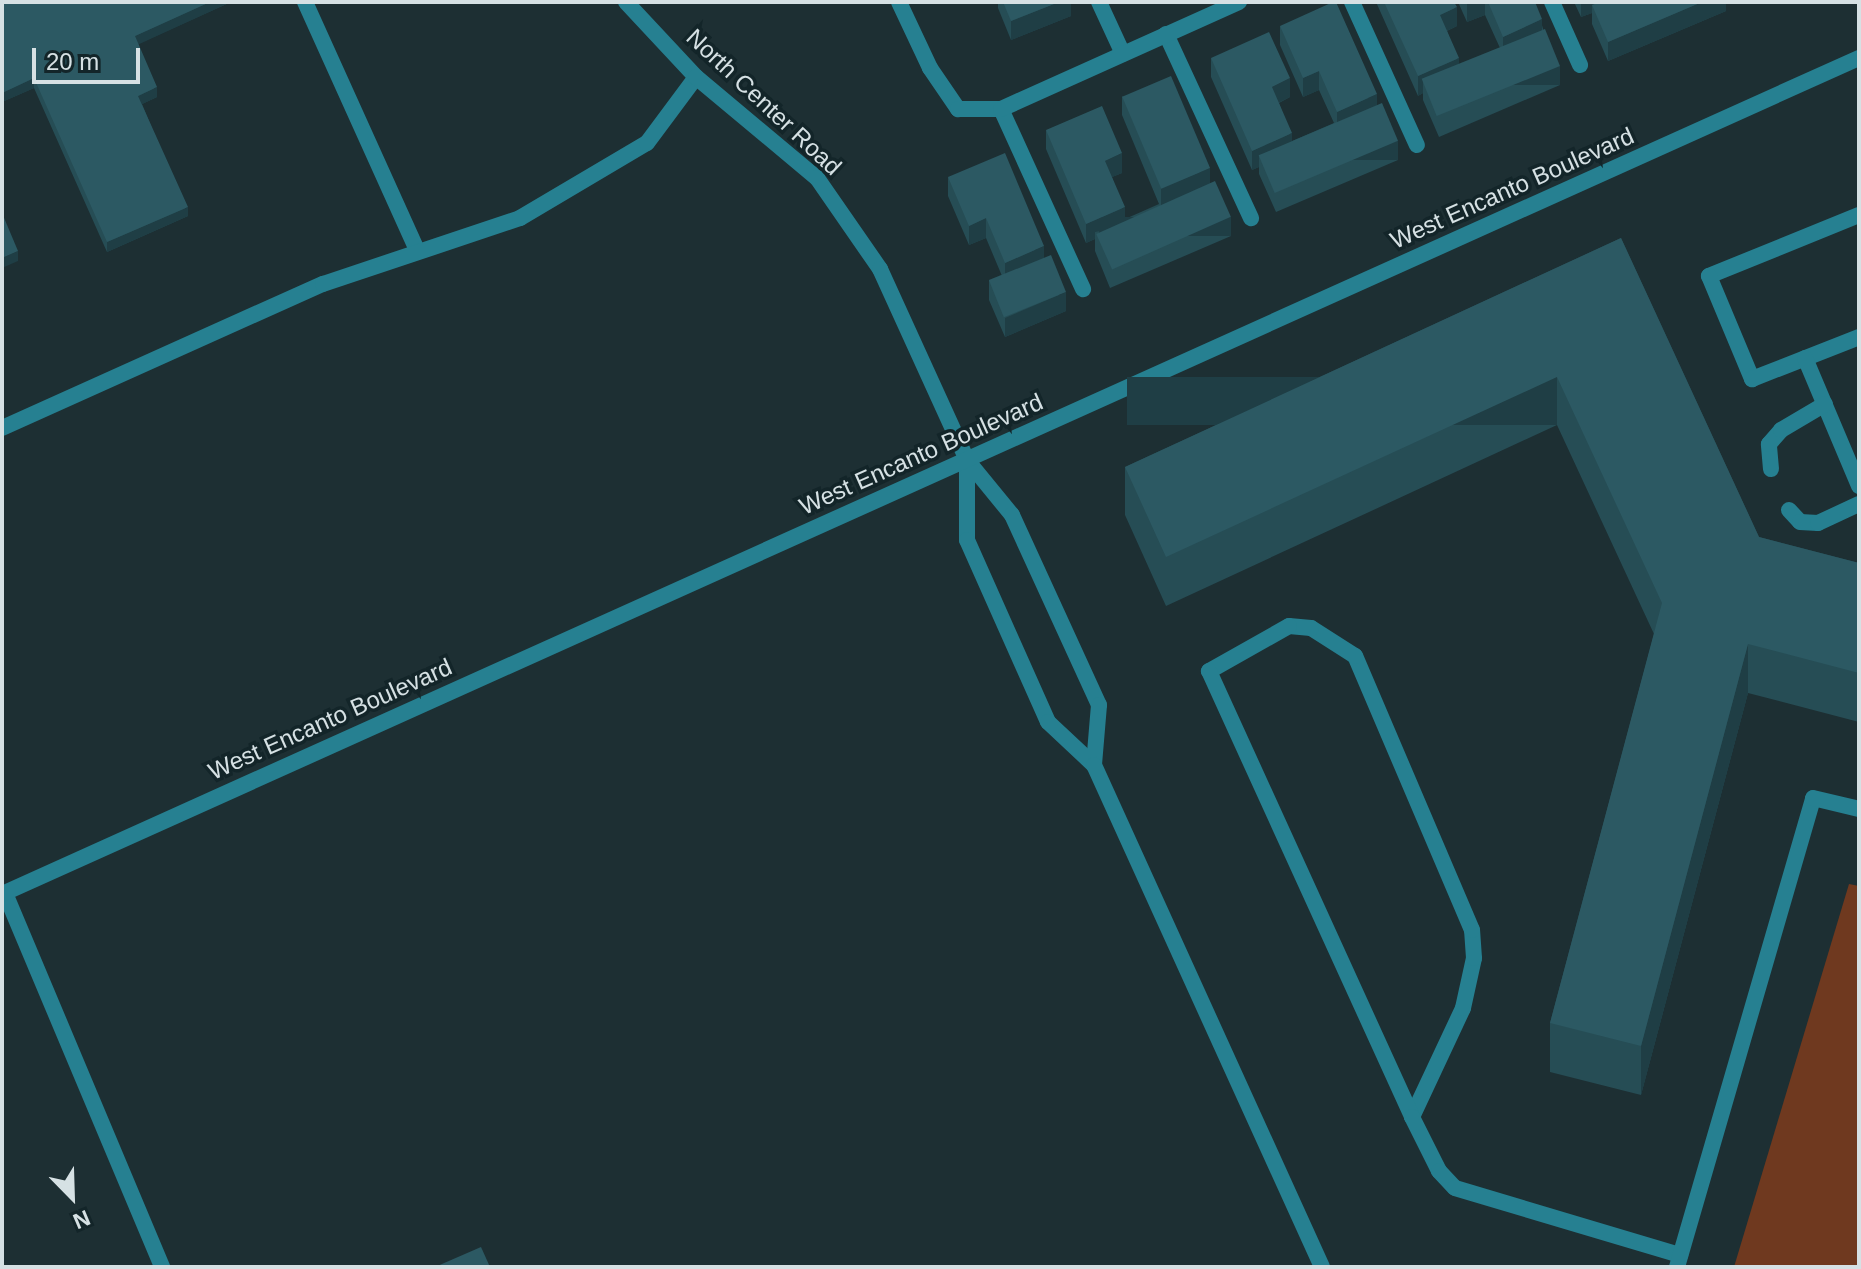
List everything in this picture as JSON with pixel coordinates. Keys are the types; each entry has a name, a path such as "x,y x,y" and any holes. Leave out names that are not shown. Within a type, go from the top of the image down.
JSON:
{"street":[{"path":"305,2 417,250"},
{"name":"North Center Road","path":"626,2 696,77 817,178 850,222 880,269 967,460"},
{"path":"899,2 930,68 958,109 1001,109 1239,2"},
{"path":"1099,2 1123,54"},
{"path":"1352,2 1417,145"},
{"path":"1552,2 1580,65"},
{"path":"1166,34 1251,218"},
{"name":"West Encanto Boulevard","path":"3,891 1859,58"},
{"path":"2,428 323,284 520,218 600,175 647,143 696,77"},
{"path":"1001,109 1083,289"},
{"path":"1859,215 1709,276 1752,379 1859,337"},
{"path":"1805,358 1856,466 1859,486"},
{"path":"1771,469 1769,444 1781,430 1825,404"},
{"path":"967,460 1012,515 1099,705 1094,765"},
{"path":"967,460 967,540 1048,722 1094,765 1322,1267"},
{"path":"1789,510 1800,522 1818,523 1859,504"},
{"path":"1412,1117 1463,1008 1474,958 1472,930 1355,656 1323,633 1289,626 1209,671 1412,1117 1439,1171 1455,1188 1678,1261 1813,798 1859,809"},
{"path":"3,891 162,1267"}],"shaded area":[{"path":"1849,884 1859,886 1859,1267 1734,1267"}],"building":[{"path":"2,2 210,2 135,36 157,87 138,96 188,207 107,242 34,78 2,93"},
{"path":"1003,2 1059,2 1011,21"},
{"path":"1336,2 1377,94 1337,112 1319,71 1303,78 1280,26"},
{"path":"1384,2 1454,2 1457,7 1440,15 1459,58 1418,76"},
{"path":"1488,2 1535,2 1542,19 1503,37"},
{"path":"1600,2 1702,2 1608,42 1592,5"},
{"path":"1545,29 1560,66 1437,116 1422,79"},
{"path":"1269,32 1290,78 1272,87 1292,133 1252,151 1211,58"},
{"path":"1171,76 1210,168 1161,189 1122,97"},
{"path":"1382,103 1398,141 1275,193 1259,155"},
{"path":"1102,106 1122,153 1105,161 1125,207 1086,224 1046,130"},
{"path":"1005,153 1044,246 1005,263 986,218 969,226 948,177"},
{"path":"1215,181 1231,217 1112,270 1096,234"},
{"path":"2,213 18,251 2,258"},
{"path":"1621,238 1759,537 1859,563 1859,673 1748,644 1641,1046 1550,1023 1662,603 1557,377 1166,557 1125,467"},
{"path":"1051,255 1066,292 1004,317 989,280"},
{"path":"481,1247 490,1267 435,1267"}]}
